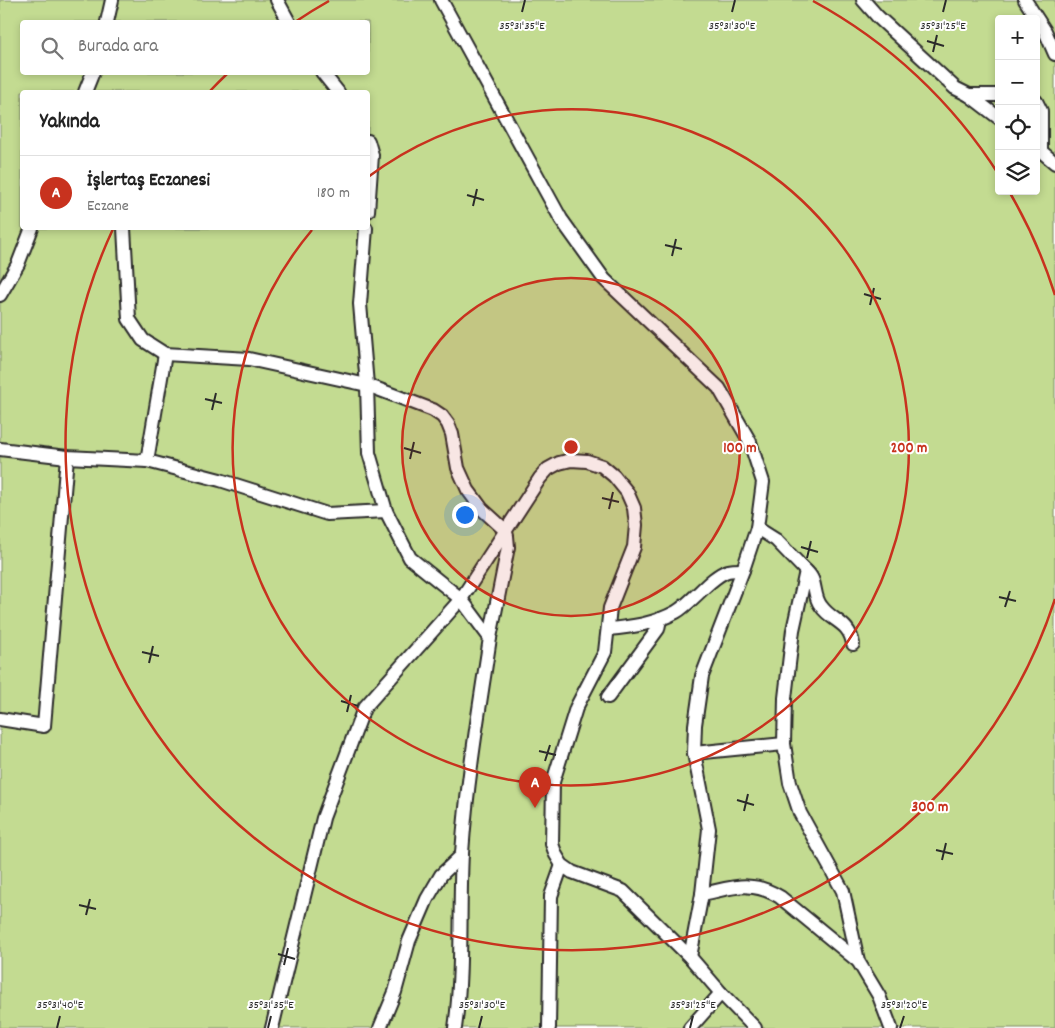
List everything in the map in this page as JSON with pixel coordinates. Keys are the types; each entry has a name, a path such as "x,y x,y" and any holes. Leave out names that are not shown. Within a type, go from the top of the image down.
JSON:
{"street":[{"path":"107,20 112,0"},
{"path":"277,0 288,20"},
{"path":"441,0 561,219 604,279 719,388 750,442 763,482 757,528 743,570 702,676 695,725 694,753 708,829 702,894 690,957"},
{"path":"863,0 878,17 956,88 969,94 995,115"},
{"path":"1025,0 1045,31 1055,54"},
{"path":"86,90 92,75"},
{"path":"324,75 336,90"},
{"path":"969,94 995,95"},
{"path":"1040,109 1040,124"},
{"path":"370,148 372,155 370,183"},
{"path":"1039,150 1055,164"},
{"path":"0,295 18,264 31,230"},
{"path":"124,230 129,319 143,340 165,354 249,359 367,385 433,410 442,416 448,424 452,434 458,468 468,490 482,509 505,530 508,547 490,638 470,765 462,855 460,996 455,1028"},
{"path":"366,230 360,304 367,385 369,453 386,511 410,558 461,599 490,638"},
{"path":"147,461 165,354"},
{"path":"0,449 67,457 147,461 220,480 328,514 386,511"},
{"path":"0,719 44,726 67,457"},
{"path":"272,1028 323,818 364,708 461,599 540,478 548,469 559,463 572,460 587,461 602,466 614,476 627,492 634,508 636,525 634,547 610,608 605,652 576,708 554,782 552,844 562,865 572,872 623,891 690,957 755,1028"},
{"path":"757,528 776,540 812,577 820,605 844,625 850,633 853,644"},
{"path":"608,629 630,627 660,620 688,604 720,574 727,571 743,570"},
{"path":"806,572 793,630 784,706 784,744 787,770 800,813 843,892 858,960 879,996 891,1028"},
{"path":"608,697 658,630 660,620"},
{"path":"694,753 784,744"},
{"path":"380,1028 395,992 409,941 427,900 442,875 462,855"},
{"path":"549,1028 551,896 562,865"},
{"path":"702,894 748,886 769,890 858,960"},
{"path":"690,1028 721,993"}],"green space":[{"path":"0,0 1055,0 1055,1028 0,1028"}],"place":[{"name":"İşlertaş Eczanesi","path":"535,808"}]}
